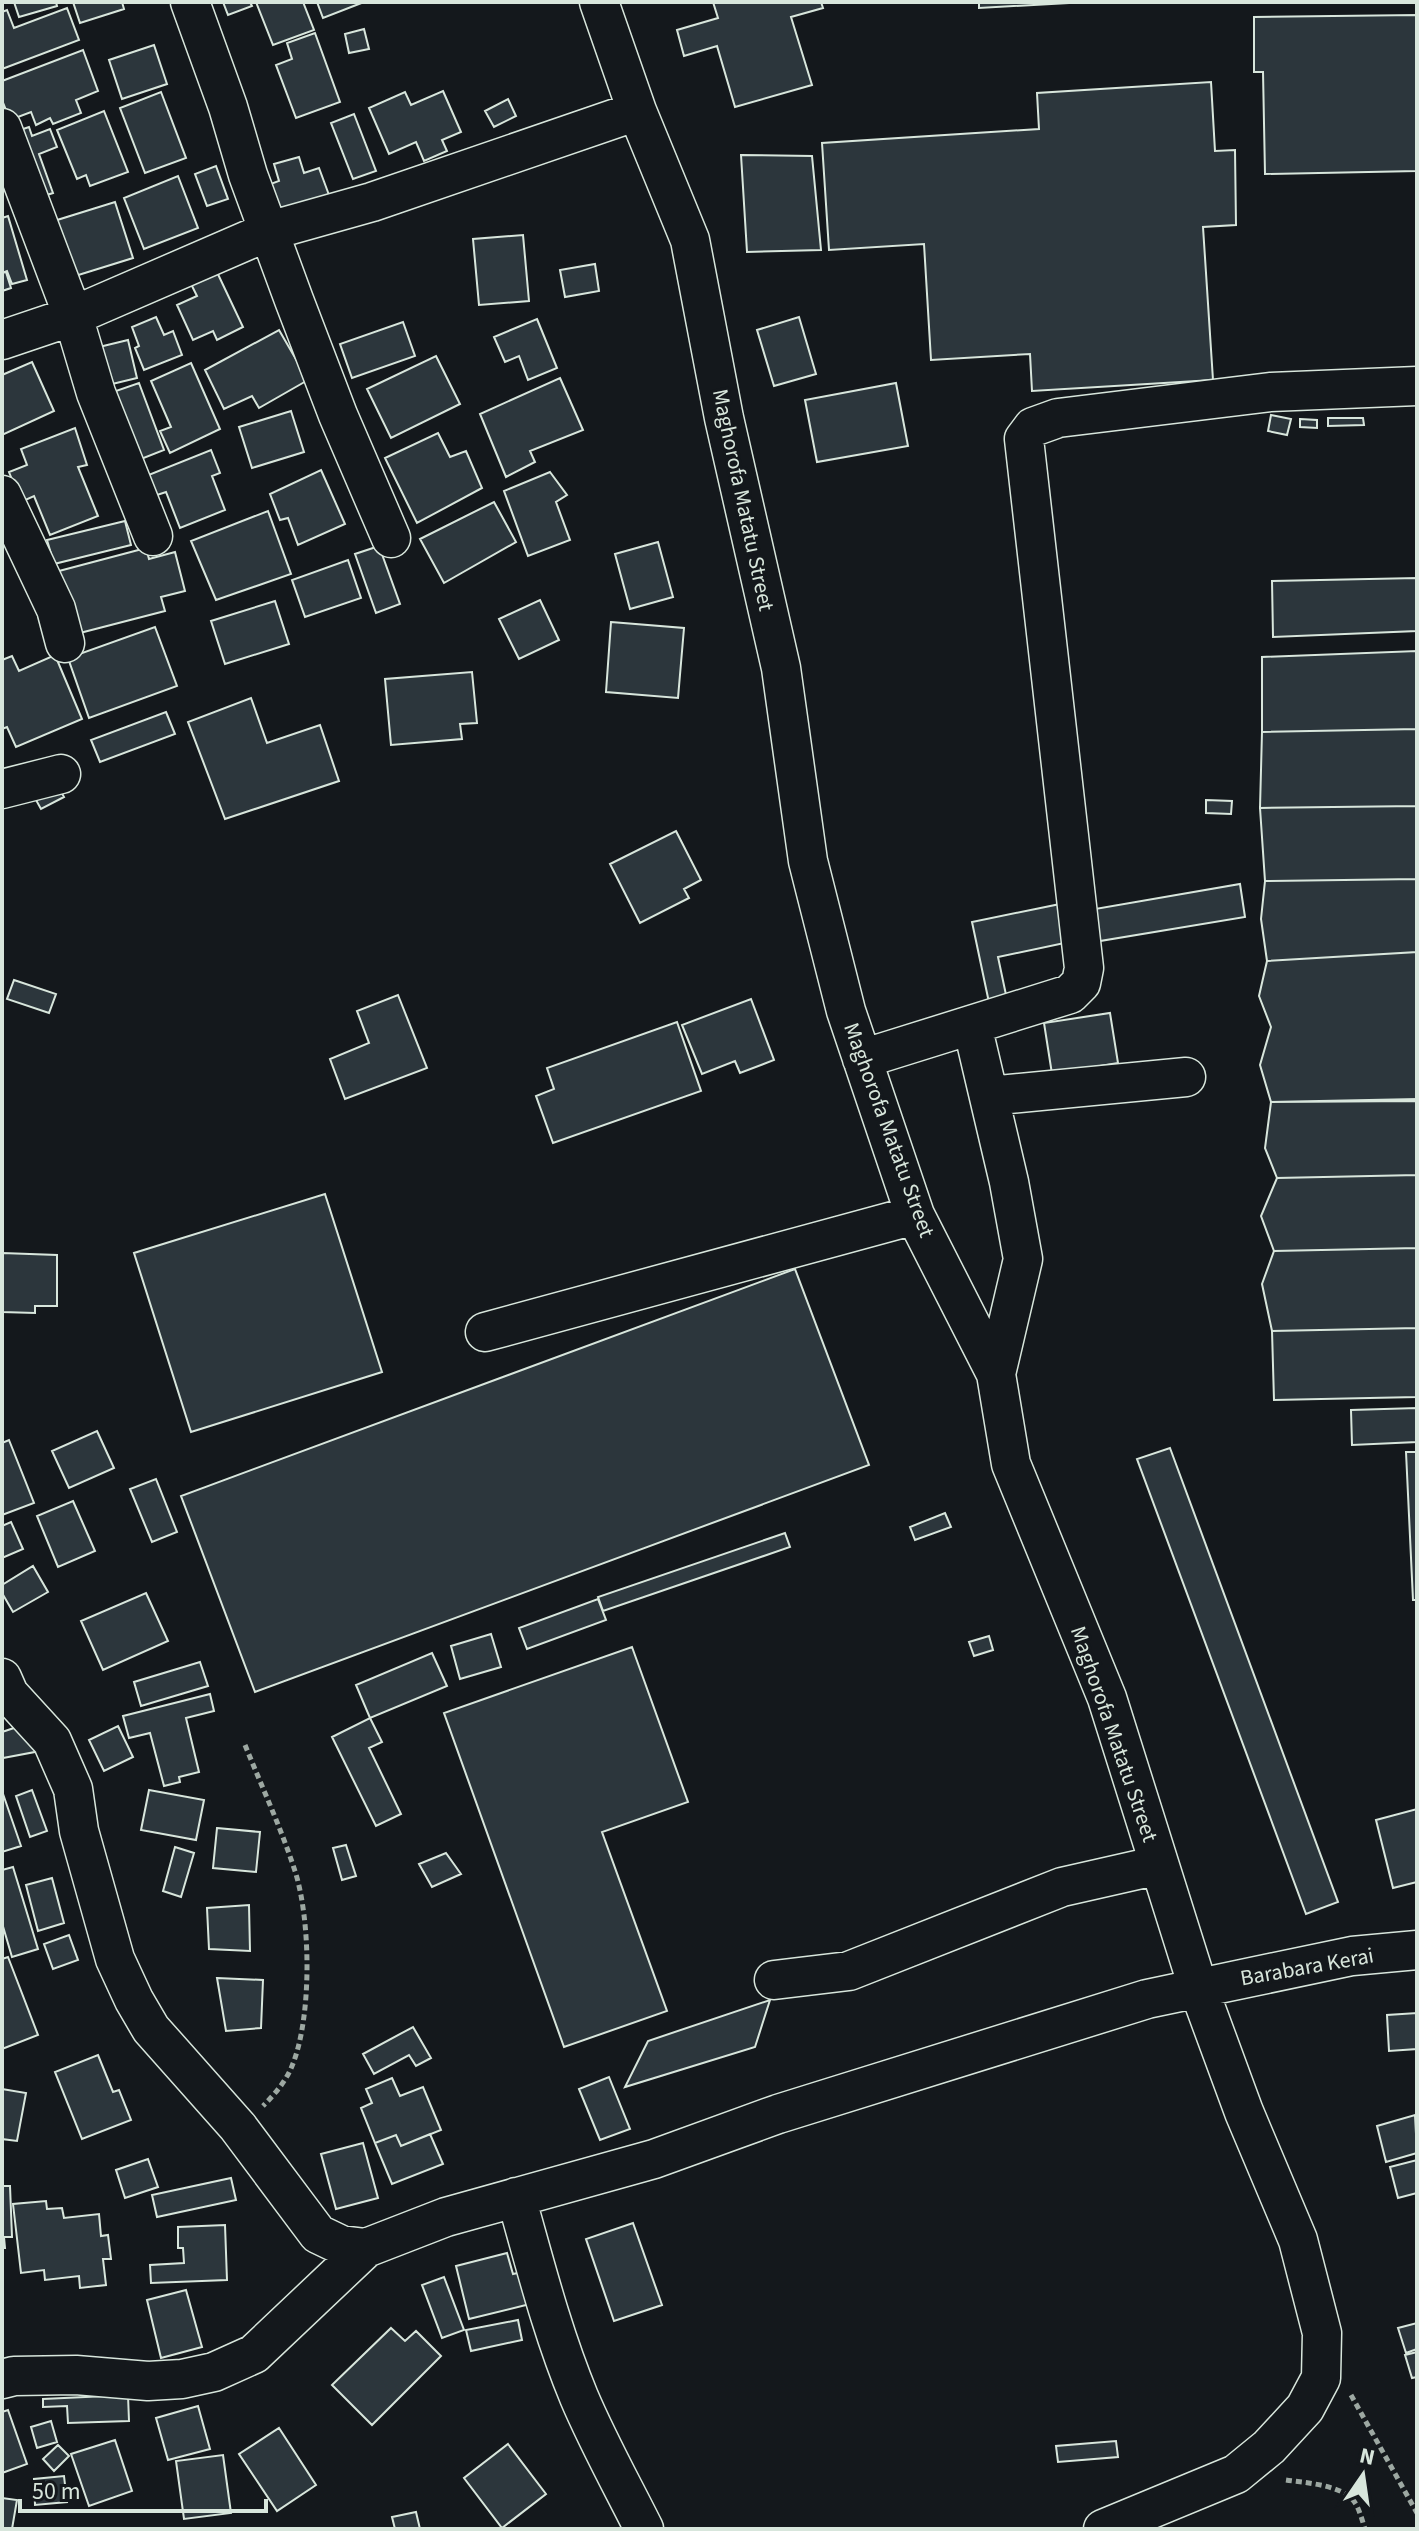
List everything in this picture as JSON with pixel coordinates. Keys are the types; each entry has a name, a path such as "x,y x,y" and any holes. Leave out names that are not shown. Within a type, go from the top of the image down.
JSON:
{"street":[{"path":"190,2 228,107 248,175 338,415 391,538"},
{"name":"Maghorofa Matatu Street","path":"599,2 637,111 690,240 724,418 781,668 808,861 846,1011 915,1215 996,1374 1011,1464 1107,1698 1198,1987 1244,2112 1298,2240 1322,2333 1321,2378 1305,2408 1269,2447 1236,2474 1103,2529"},
{"path":"2,340 73,316 269,231 386,197 637,111"},
{"path":"2,128 73,316 96,393 153,536"},
{"path":"862,1059 1070,994 1081,983 1084,968 1025,451 1024,439 1028,430 1058,418 1270,392 1417,386"},
{"path":"2,495 56,609 65,643"},
{"path":"2,789 61,774"},
{"path":"972,1025 1009,1182 1023,1259 996,1374"},
{"path":"989,1096 1186,1077"},
{"path":"485,1332 915,1215"},
{"path":"4,1690 52,1741 73,1789 79,1831 115,1959 151,2029 238,2127 318,2234 341,2245 366,2248"},
{"path":"774,1980 849,1971 1062,1887 1159,1865"},
{"name":"Barabara Kerai","path":"366,2248 446,2217 654,2159 778,2114 1147,1999 1352,1956 1417,1950"},
{"path":"516,2197 556,2336 579,2396 603,2451 644,2529"},
{"path":"2,2379 76,2375 148,2381 182,2379 214,2372 254,2354 366,2248"}],"path":[{"path":"238,2127 277,2092 292,2066 302,2030 307,1981 296,1874 245,1745"},
{"path":"1350,2394 1417,2513"},
{"path":"1236,2474 1332,2488 1354,2500 1365,2529"}],"building":[{"path":"14,2 56,2 57,6 19,17"},
{"path":"73,2 122,2 124,9 80,23"},
{"path":"223,2 250,2 252,6 228,15"},
{"path":"256,2 303,2 314,30 273,45"},
{"path":"317,2 364,2 323,18"},
{"path":"713,2 821,2 823,8 791,17 812,85 735,107 717,46 684,56 677,30 718,18"},
{"path":"979,2 1087,2 979,8"},
{"path":"67,8 79,40 2,69 2,12 7,10 14,28"},
{"path":"1417,15 1417,171 1265,174 1263,72 1254,72 1254,17"},
{"path":"364,29 369,49 349,53 345,34"},
{"path":"315,33 340,102 296,118 276,65 292,59 287,43"},
{"path":"154,45 167,84 122,99 109,60"},
{"path":"83,50 98,91 76,100 81,113 53,124 50,118 36,125 31,112 10,120 2,100 2,81"},
{"path":"1211,82 1215,151 1235,150 1236,225 1203,227 1213,380 1032,391 1030,354 931,360 924,244 829,250 822,143 1039,129 1037,93"},
{"path":"443,91 461,132 442,140 447,151 424,161 416,142 389,154 369,108 405,92 411,105"},
{"path":"161,92 186,158 145,173 120,108"},
{"path":"508,99 516,116 494,127 485,111"},
{"path":"104,111 128,172 90,186 86,175 77,179 57,130"},
{"path":"354,114 376,171 353,179 331,123"},
{"path":"29,127 32,136 50,129 57,147 39,154 53,193 31,200 8,134"},
{"path":"741,155 812,156 821,250 747,252"},
{"path":"299,157 304,173 319,168 329,195 274,213 265,186 279,181 274,164"},
{"path":"216,166 228,199 207,206 195,174"},
{"path":"178,176 198,228 144,249 124,198"},
{"path":"115,202 133,258 72,277 54,221"},
{"path":"8,216 27,280 12,284 7,271 2,273 2,218"},
{"path":"523,235 529,301 479,305 473,239"},
{"path":"595,264 599,291 565,297 560,270"},
{"path":"216,270 243,327 217,340 213,331 193,340 177,305 197,296 190,282"},
{"path":"6,272 11,288 2,291 2,273"},
{"path":"156,317 164,335 173,331 182,355 144,370 135,348 139,346 132,327"},
{"path":"799,317 816,374 774,386 757,330"},
{"path":"537,319 557,368 528,380 519,356 505,362 494,337"},
{"path":"403,322 415,356 352,378 340,344"},
{"path":"279,330 308,380 259,408 252,396 224,409 205,370"},
{"path":"128,340 137,378 108,385 99,347"},
{"path":"436,356 460,404 391,438 367,389"},
{"path":"32,362 54,411 2,435 2,375"},
{"path":"191,363 220,429 170,453 160,431 171,427 151,381"},
{"path":"560,378 583,430 530,451 535,462 506,477 480,414"},
{"path":"139,383 164,450 136,461 110,393"},
{"path":"896,383 908,446 817,462 805,400"},
{"path":"291,411 304,452 252,468 239,427"},
{"path":"1271,415 1291,419 1287,435 1268,431"},
{"path":"1328,418 1363,418 1364,425 1328,426"},
{"path":"1300,419 1317,420 1317,428 1300,427"},
{"path":"75,428 87,465 78,467 98,516 50,535 34,496 21,502 9,472 27,465 21,449"},
{"path":"438,433 450,457 466,451 482,488 417,523 385,458"},
{"path":"211,450 220,473 212,476 225,510 180,528 166,492 154,496 146,476"},
{"path":"321,470 345,524 298,545 288,518 280,520 270,494"},
{"path":"550,472 567,495 556,502 570,540 528,556 504,491"},
{"path":"494,502 516,542 444,583 420,539"},
{"path":"268,511 291,574 216,600 191,541"},
{"path":"125,521 131,545 54,564 47,540"},
{"path":"658,542 673,597 630,609 615,554"},
{"path":"379,546 400,604 376,613 355,554"},
{"path":"146,548 149,559 175,552 185,591 161,597 165,611 76,634 59,571"},
{"path":"348,560 361,598 305,617 292,580"},
{"path":"1417,578 1417,631 1273,637 1272,581"},
{"path":"540,600 559,640 519,659 499,619"},
{"path":"275,601 289,644 225,664 211,621"},
{"path":"611,622 684,628 678,698 606,692"},
{"path":"155,627 177,686 89,718 68,658"},
{"path":"1417,651 1417,729 1262,732 1262,657"},
{"path":"55,655 82,719 16,747 7,727 2,729 2,660 12,656 19,671"},
{"path":"472,672 477,723 460,724 462,739 391,745 385,679"},
{"path":"251,698 267,743 320,725 339,781 225,819 188,722"},
{"path":"166,712 175,734 100,762 91,740"},
{"path":"1417,729 1417,806 1260,808 1262,732"},
{"path":"54,779 64,797 41,809 31,791"},
{"path":"1206,800 1232,801 1231,814 1206,813"},
{"path":"1417,806 1417,879 1265,881 1260,808"},
{"path":"676,831 701,880 684,889 689,898 640,923 610,864"},
{"path":"1417,879 1417,952 1267,961 1261,919 1265,881"},
{"path":"1240,884 1245,917 1100,941 1095,909"},
{"path":"1065,903 1074,941 998,957 1009,1009 991,1012 972,922"},
{"path":"1417,952 1417,1101 1271,1102 1260,1065 1271,1027 1259,996 1267,961"},
{"path":"14,980 56,994 49,1013 7,999"},
{"path":"398,995 427,1068 345,1099 330,1059 369,1043 357,1011"},
{"path":"751,999 774,1060 740,1073 735,1061 702,1074 682,1025"},
{"path":"1110,1013 1118,1063 1052,1074 1044,1023"},
{"path":"677,1022 701,1091 553,1143 536,1096 554,1089 547,1068"},
{"path":"1417,1099 1417,1175 1277,1178 1265,1148 1271,1102"},
{"path":"1417,1175 1417,1248 1274,1251 1261,1216 1277,1178"},
{"path":"325,1194 382,1372 191,1432 134,1253"},
{"path":"1417,1248 1417,1328 1272,1331 1262,1284 1274,1251"},
{"path":"2,1253 57,1255 57,1306 35,1306 35,1313 2,1312"},
{"path":"795,1269 869,1465 255,1692 181,1496"},
{"path":"1417,1328 1417,1397 1274,1400 1272,1331"},
{"path":"1417,1408 1417,1442 1352,1445 1351,1410"},
{"path":"97,1431 114,1468 69,1488 52,1451"},
{"path":"9,1440 34,1503 2,1515 2,1443"},
{"path":"1170,1448 1338,1902 1306,1914 1137,1459"},
{"path":"1406,1452 1417,1452 1417,1600 1413,1600"},
{"path":"156,1479 177,1532 152,1542 130,1489"},
{"path":"73,1501 95,1551 58,1567 37,1516"},
{"path":"945,1513 951,1527 915,1540 910,1527"},
{"path":"11,1522 23,1549 2,1558 2,1526"},
{"path":"785,1533 790,1547 603,1611 598,1597"},
{"path":"33,1566 48,1592 13,1612 2,1593 2,1585"},
{"path":"146,1593 168,1641 103,1670 81,1621"},
{"path":"598,1599 606,1620 527,1649 519,1628"},
{"path":"491,1634 501,1667 460,1679 451,1646"},
{"path":"989,1636 993,1650 974,1656 969,1642"},
{"path":"632,1647 688,1802 602,1832 667,2011 564,2047 444,1713"},
{"path":"432,1653 447,1686 370,1718 356,1685"},
{"path":"200,1662 208,1686 141,1706 134,1682"},
{"path":"210,1694 214,1711 186,1718 199,1772 179,1777 180,1782 164,1786 150,1733 129,1738 123,1716"},
{"path":"370,1718 382,1742 369,1748 401,1814 376,1826 332,1737"},
{"path":"118,1726 133,1757 104,1771 89,1740"},
{"path":"17,1727 40,1751 3,1758 2,1732"},
{"path":"32,1790 47,1831 30,1837 16,1796"},
{"path":"149,1790 204,1800 196,1840 141,1830"},
{"path":"2,1791 21,1846 2,1852"},
{"path":"1417,1809 1417,1882 1393,1888 1376,1820"},
{"path":"217,1828 260,1832 256,1872 213,1868"},
{"path":"346,1845 356,1876 342,1880 333,1848"},
{"path":"175,1847 194,1853 181,1897 163,1891"},
{"path":"446,1853 461,1874 432,1887 419,1864"},
{"path":"13,1867 38,1949 12,1957 2,1923 2,1870"},
{"path":"52,1878 64,1923 38,1931 26,1885"},
{"path":"249,1905 250,1951 209,1949 207,1908"},
{"path":"69,1935 78,1960 53,1969 44,1944"},
{"path":"8,1957 38,2035 2,2049 2,1959"},
{"path":"217,1978 263,1980 261,2028 226,2031"},
{"path":"770,2000 755,2047 625,2087 648,2041"},
{"path":"1417,2013 1417,2049 1389,2051 1387,2015"},
{"path":"413,2027 431,2058 416,2066 409,2055 374,2074 363,2054"},
{"path":"98,2055 113,2092 119,2090 131,2120 82,2139 55,2072"},
{"path":"609,2077 630,2129 600,2140 579,2089"},
{"path":"392,2078 400,2096 423,2087 441,2130 401,2146 396,2135 375,2143 361,2108 372,2103 366,2089"},
{"path":"2,2089 26,2093 17,2141 2,2139"},
{"path":"1415,2115 1417,2153 1386,2162 1377,2126"},
{"path":"430,2134 443,2164 392,2184 375,2143 396,2135 401,2146"},
{"path":"363,2143 378,2198 336,2209 321,2154"},
{"path":"148,2159 158,2187 125,2198 116,2170"},
{"path":"1417,2160 1417,2193 1398,2198 1390,2167"},
{"path":"231,2178 236,2200 157,2217 152,2195"},
{"path":"2,2186 10,2186 12,2237 4,2237 5,2248 2,2248"},
{"path":"46,2201 47,2209 62,2208 64,2218 99,2214 101,2236 108,2235 111,2259 103,2259 106,2285 80,2288 79,2276 45,2280 44,2270 21,2273 13,2204"},
{"path":"633,2223 662,2305 614,2321 586,2239"},
{"path":"225,2225 227,2280 151,2283 150,2265 184,2263 183,2248 178,2248 178,2227"},
{"path":"507,2253 513,2274 522,2272 530,2304 469,2319 456,2266"},
{"path":"444,2277 464,2330 442,2338 422,2285"},
{"path":"186,2290 202,2347 161,2358 147,2300"},
{"path":"518,2320 522,2340 471,2351 466,2330"},
{"path":"1417,2323 1417,2349 1406,2353 1398,2328"},
{"path":"391,2328 405,2341 416,2331 441,2356 372,2425 332,2385"},
{"path":"1417,2352 1417,2377 1412,2378 1405,2355"},
{"path":"128,2395 129,2421 68,2423 67,2406 43,2407 43,2399"},
{"path":"198,2406 210,2449 168,2460 156,2418"},
{"path":"8,2410 27,2464 2,2473 2,2412"},
{"path":"51,2421 57,2442 37,2448 31,2427"},
{"path":"279,2428 316,2485 277,2511 239,2454"},
{"path":"115,2440 132,2491 89,2506 71,2454"},
{"path":"1116,2441 1118,2457 1058,2462 1056,2446"},
{"path":"508,2444 546,2494 502,2528 464,2478"},
{"path":"58,2445 69,2456 54,2471 43,2459"},
{"path":"223,2455 231,2513 184,2519 176,2461"},
{"path":"64,2476 67,2502 35,2505 34,2479"},
{"path":"2,2498 17,2500 12,2529 2,2529"},
{"path":"416,2512 420,2529 395,2529 392,2517"}]}
